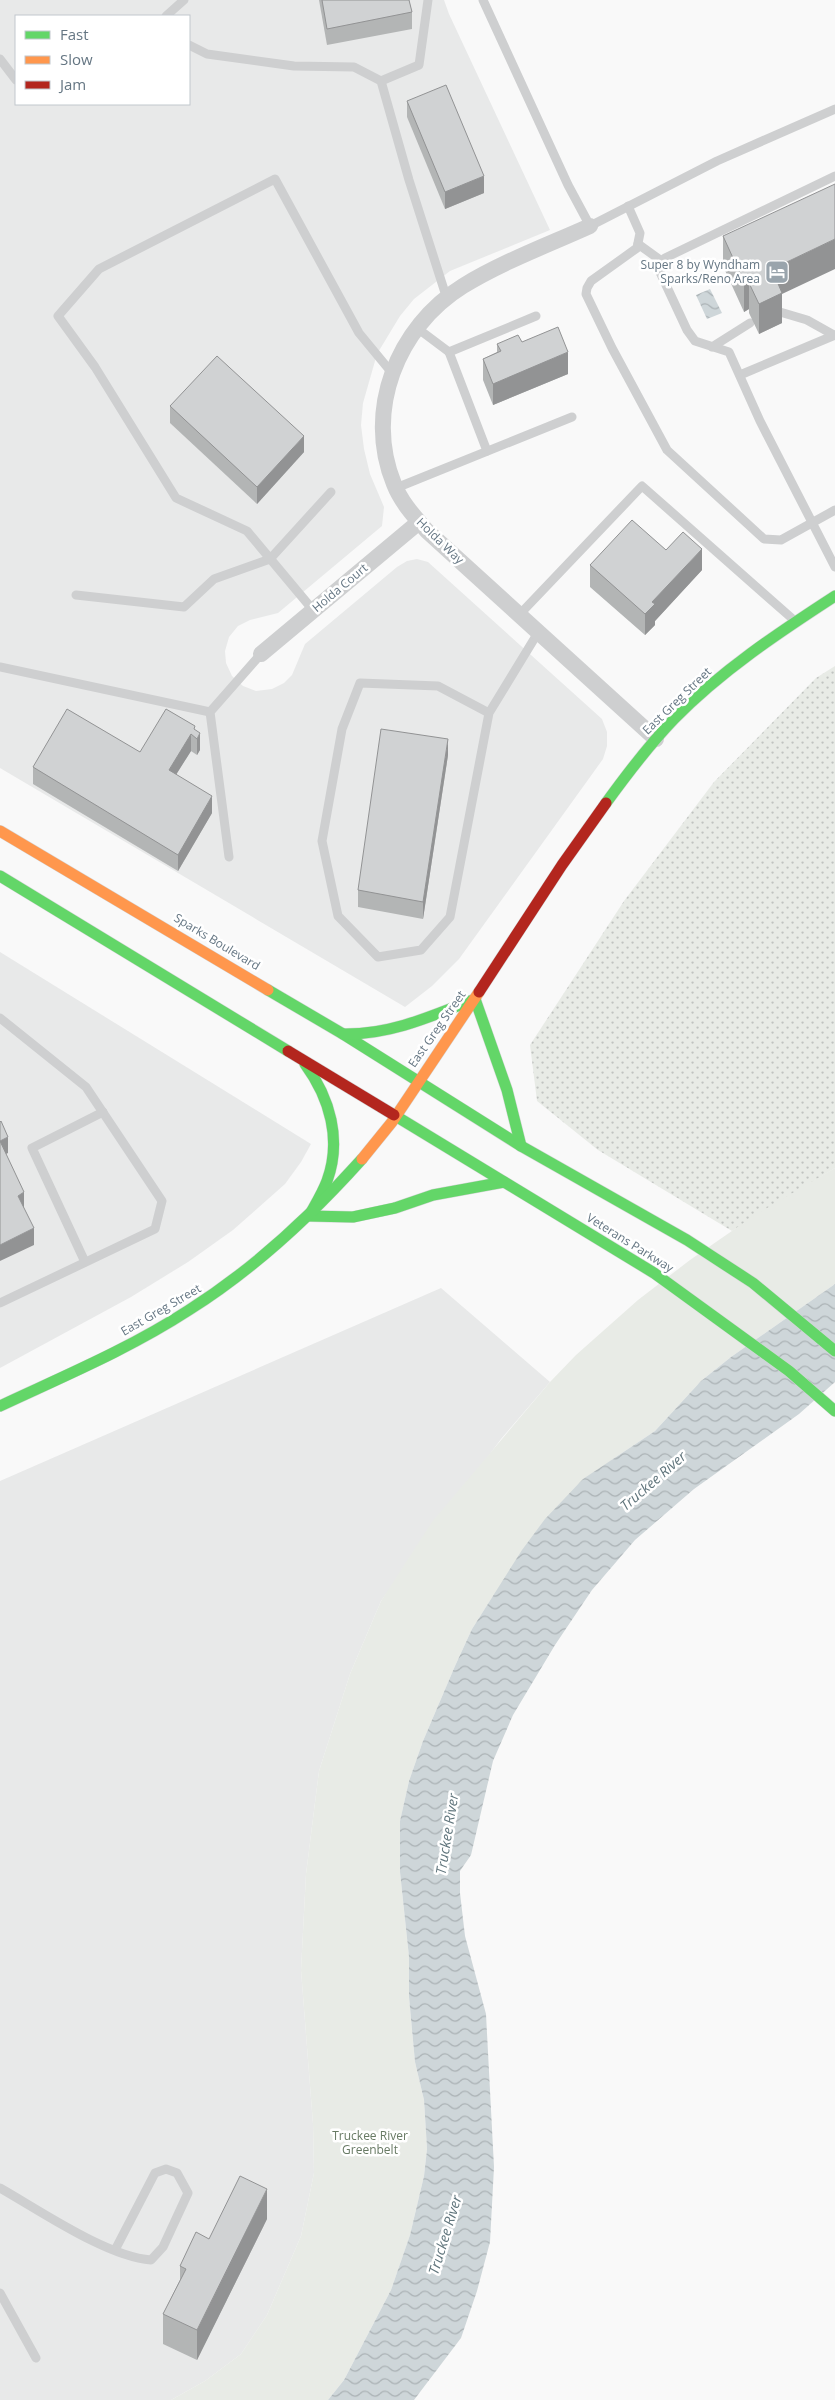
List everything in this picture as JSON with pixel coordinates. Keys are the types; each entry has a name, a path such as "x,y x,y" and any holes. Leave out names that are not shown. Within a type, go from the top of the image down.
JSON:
{"main road":[{"name":"East Greg Street","path":"0,1406 163,1326 211,1296 250,1268 309,1216 370,1151 397,1116 417,1082 475,999 594,819 656,738 692,702 733,668 796,621 835,596"},
{"name":"Sparks Boulevard","path":"0,831 344,1034 417,1082"},
{"path":"0,876 397,1116"},
{"path":"344,1034 362,1036 422,1019 475,999 502,1073 506,1092 515,1112 521,1146"},
{"path":"298,1056 317,1078 324,1093 333,1131 334,1146 328,1178 309,1216 353,1217 395,1208 433,1195 472,1186 504,1182"},
{"path":"417,1082 521,1146 629,1206 753,1283 835,1351"},
{"name":"Veterans Parkway","path":"397,1116 654,1273 730,1326 789,1371 835,1411"}],"street":[{"name":"Holda Way","path":"590,226 490,271 461,287 429,314 398,356 384,408 383,438 387,461 396,488 409,511 419,522 656,738"},
{"name":"Holda Court","path":"261,654 419,522"}],"lane":[{"path":"166,15 184,0"},
{"path":"381,81 419,65 428,0"},
{"path":"483,0 568,185 590,226 717,160 835,109"},
{"path":"190,46 207,54 294,66 354,67 381,81 409,180 447,299"},
{"path":"0,59 15,79"},
{"path":"835,176 665,258 659,270 662,281 687,330 695,341 729,352 835,567"},
{"path":"313,610 247,532 176,498 96,368 58,316 99,269 275,179 359,334 392,373"},
{"path":"628,206 640,233 637,248 591,281 586,294 612,348 667,450 764,539 781,540 812,521 835,510"},
{"path":"638,244 663,262"},
{"path":"780,312 807,320 834,335"},
{"path":"448,352 536,316"},
{"path":"712,347 750,323"},
{"path":"417,328 448,352 487,451"},
{"path":"740,376 834,335"},
{"path":"396,488 572,417"},
{"path":"520,614 642,486 796,621"},
{"path":"76,594 184,606 214,579 270,559 331,492"},
{"path":"489,713 438,686 360,683 342,730 322,841 338,916 378,957 421,950 450,917 489,713 539,631"},
{"path":"229,857 210,712 261,654"},
{"path":"0,667 210,712"},
{"path":"0,1018 86,1087 162,1201 155,1229 0,1303"},
{"path":"85,1262 32,1148 103,1112"},
{"path":"0,2188 100,2244 137,2259 151,2260 163,2247 188,2193 177,2173 166,2169 155,2173 115,2250"},
{"path":"0,2293 36,2358"}],"shaded area":[{"path":"0,0 444,0 550,230 450,271 414,299 400,316 377,354 363,403 361,425 370,474 384,507 382,526 278,613 250,620 238,626 229,637 225,651 226,663 232,676 243,686 256,691 272,689 284,683 292,675 305,644 397,567 407,561 417,559 428,562 602,719 607,732 607,746 603,759 459,959 432,986 405,1007 0,768"},
{"path":"0,952 311,1144 285,1184 233,1230 188,1262 131,1297 0,1368"},
{"path":"441,1288 550,1382 501,1439 381,1601 350,1674 319,1771 306,1874 301,1970 313,2124 314,2173 301,2236 267,2315 241,2354 205,2381 171,2400 0,2400 0,1481"}],"green space":[{"path":"835,666 835,1168 732,1231 598,1150 537,1101 530,1045 624,901 714,782 816,678"},
{"name":"Truckee River Greenbelt","path":"835,1168 835,1284 731,1357 701,1381 655,1431 613,1459 493,1596 472,1629 423,1741 409,1781 400,1821 400,1872 409,1957 409,1997 415,2062 424,2100 427,2149 424,2176 410,2235 391,2290 344,2380 328,2400 171,2400 205,2381 241,2354 267,2315 301,2236 314,2173 313,2124 301,1970 306,1874 319,1771 350,1674 381,1601 432,1522 550,1382 576,1355 638,1300 690,1260 755,1215"}],"water":[{"path":"710,289 722,313 707,319 696,295"},
{"name":"Truckee River","path":"835,1284 835,1382 799,1414 694,1489 635,1540 592,1590 555,1645 513,1715 493,1761 471,1855 460,1871 460,1893 465,1936 486,2014 494,2167 490,2242 477,2291 461,2338 414,2400 328,2400 344,2380 391,2290 410,2235 424,2176 427,2149 424,2100 415,2062 409,1997 409,1957 400,1872 400,1821 409,1781 423,1741 455,1666 472,1629 522,1550 545,1519 583,1479 655,1431 701,1381 731,1357"}],"building":[{"path":"322,0 409,0 412,12 327,29"},
{"path":"446,85 484,176 445,192 407,101"},
{"path":"835,184 835,239 768,271 769,273 773,272 782,293 759,304 749,283 752,281 750,278 744,282 723,236"},
{"path":"558,327 568,352 493,384 483,359 501,351 497,344 518,335 522,342"},
{"path":"217,356 304,436 257,487 170,406"},
{"path":"632,520 666,550 683,532 702,549 652,602 655,604 645,614 590,565"},
{"path":"67,709 140,752 166,709 195,726 194,729 200,733 197,739 191,734 169,770 212,796 178,855 33,767"},
{"path":"381,729 448,739 423,902 358,890"},
{"path":"1,1121 8,1137 0,1141 0,1122"},
{"path":"0,1141 24,1192 18,1196 34,1228 0,1245"},
{"path":"240,2176 267,2189 197,2330 163,2314 186,2269 180,2266 196,2232 209,2239"}],"traffic: fast":[{"path":"606,803 656,739 692,701 751,653 835,596"},
{"path":"0,876 288,1051"},
{"path":"268,990 343,1034 521,1146 687,1240 753,1283 835,1351"},
{"path":"343,1034 394,1028 427,1018 475,999 507,1090 521,1146"},
{"path":"305,1064 314,1077 327,1105 333,1135 331,1166 327,1181 309,1216 353,1217 395,1208 433,1195 504,1182"},
{"path":"394,1115 654,1273 789,1371 835,1411"},
{"path":"0,1406 120,1350 213,1294 259,1259 302,1221 362,1159"}],"traffic: slow":[{"path":"0,831 268,990"},
{"path":"362,1159 392,1122 479,992"}],"traffic: jam":[{"path":"479,992 562,865 606,803"},
{"path":"288,1051 394,1115"}],"place":[{"name":"Super 8 by Wyndham Sparks/Reno Area","path":"777,272"}]}
